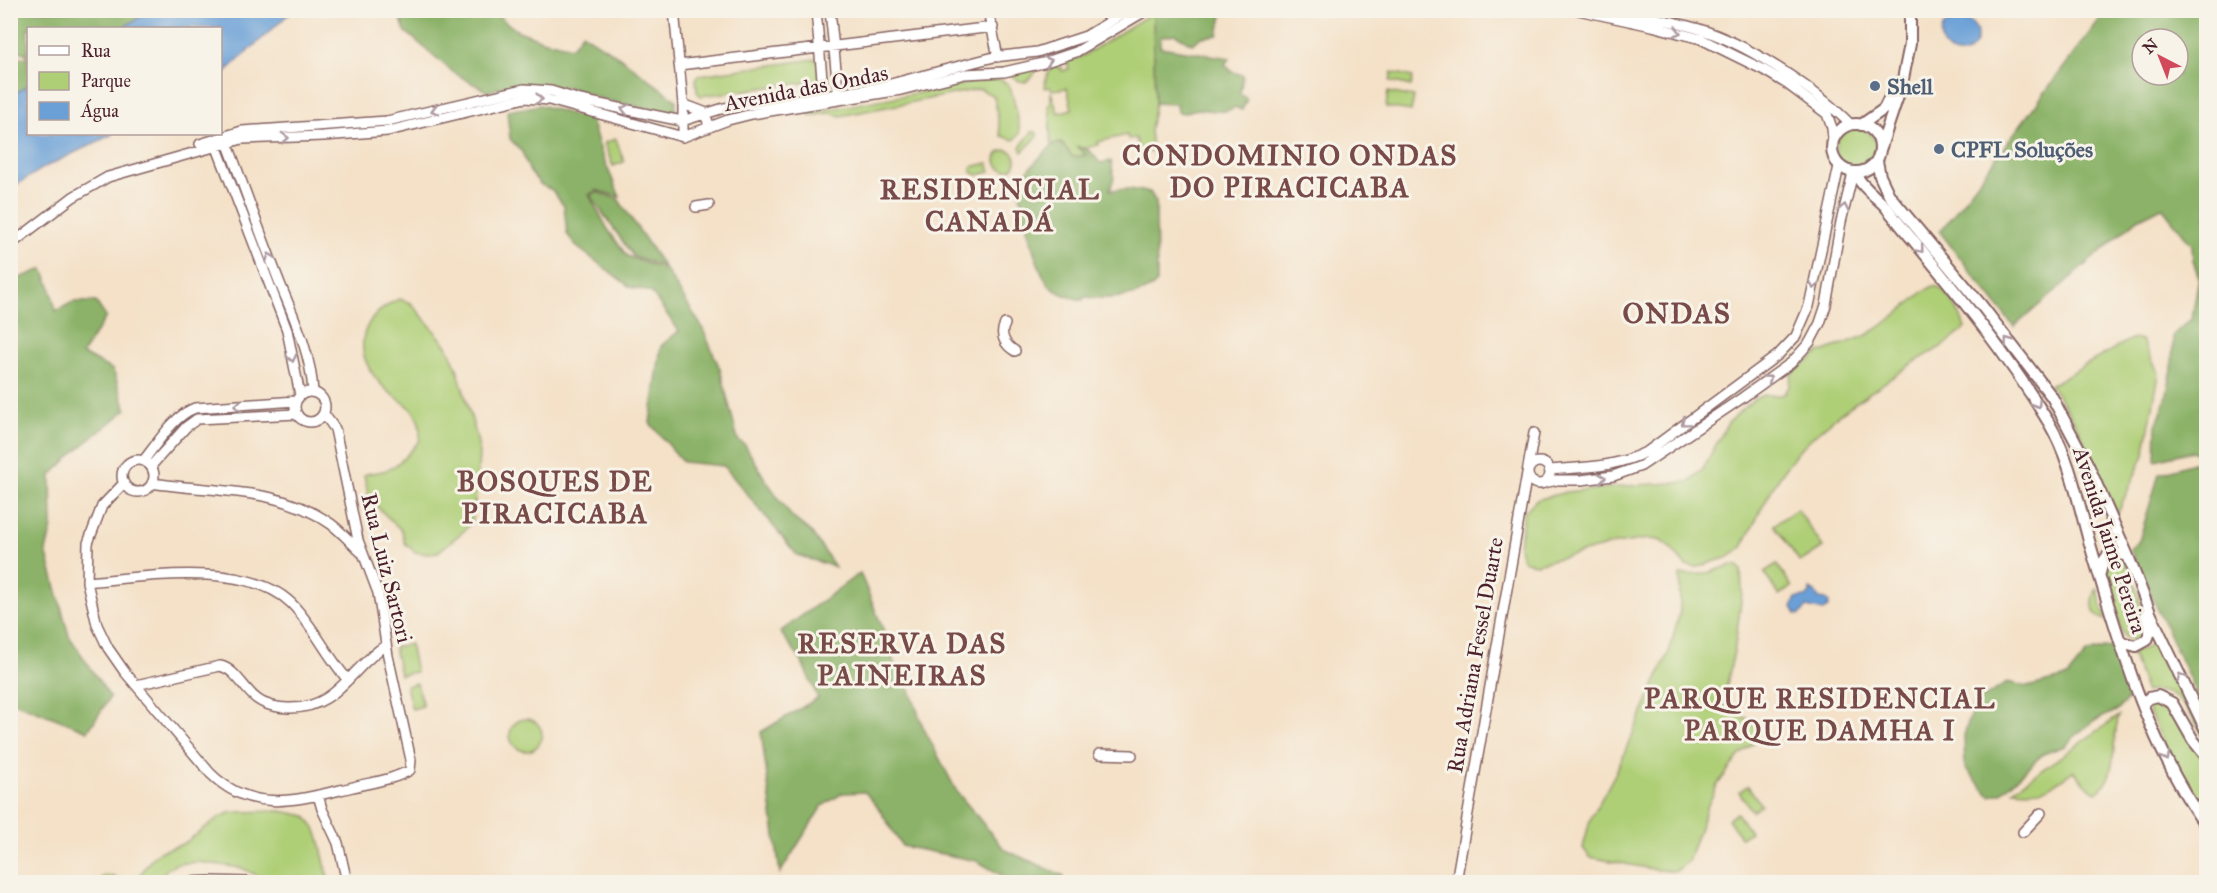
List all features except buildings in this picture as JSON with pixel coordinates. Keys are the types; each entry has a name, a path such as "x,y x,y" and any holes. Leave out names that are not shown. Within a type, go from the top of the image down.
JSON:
{"main road":[{"path":"1904,10 1904,40 1894,92 1884,109 1856,125 1840,130 1833,140 1833,158 1839,166 1854,173 1868,170 1879,156 1902,84 1910,44 1910,10"},
{"path":"1856,125 1868,127 1878,137 1879,156"},
{"name":"Avenida Jaime Pereira","path":"1879,156 1880,176 1889,195 1982,306 2052,398 2088,465 2128,556 2142,595 2206,730"},
{"name":"Avenida Jaime Pereira","path":"1854,173 1968,306 2024,383 2049,423 2071,470 2121,642 2155,735 2204,820"},
{"path":"2100,574 2103,560 2110,554 2118,553 2128,556"},
{"path":"2121,642 2136,646 2147,640 2150,632 2142,595"},
{"path":"2143,703 2149,698 2158,696 2172,704 2193,740 2206,756"}],"street":[{"path":"10,245 73,197 108,177 242,139 323,136 388,130 525,98 549,100 683,137 683,104 674,10"},
{"path":"816,10 824,99"},
{"path":"830,10 838,98"},
{"path":"988,10 998,63 997,68 991,73"},
{"name":"Avenida das Ondas","path":"838,98 996,57 1037,52 1086,36 1129,10"},
{"name":"Avenida das Ondas","path":"682,121 704,112 756,102 838,98 902,90 965,74 1004,72 1043,63 1076,52 1147,10"},
{"path":"1578,10 1674,32 1709,43 1770,74 1827,114 1833,140"},
{"path":"1622,10 1706,31 1756,54 1789,75 1856,125"},
{"path":"679,65 993,27"},
{"path":"1709,43 1716,40 1756,54"},
{"path":"1004,72 1013,66 1012,63 1016,59 1037,52"},
{"path":"148,165 174,153 242,131 387,121 524,89 551,91 580,100 682,121"},
{"name":"Avenida das Ondas","path":"683,137 728,120 824,99"},
{"name":"Avenida das Ondas","path":"683,104 704,112"},
{"path":"704,112 708,128"},
{"path":"227,142 281,287 298,326 312,377 313,392"},
{"path":"216,145 287,330 298,398 297,414 302,420 312,422 324,414 326,406 324,398 313,392"},
{"path":"1549,470 1619,464 1648,451 1767,364 1789,344 1802,326 1809,306 1839,166"},
{"path":"1544,483 1550,476 1545,464 1537,463 1527,470 1528,477 1533,483 1544,483 1613,476 1641,466 1791,363 1810,342 1826,305 1841,222 1854,173"},
{"path":"696,207 709,205"},
{"path":"271,290 281,287"},
{"path":"1005,324 1002,329 1005,342 1015,351"},
{"path":"287,330 293,330 298,326"},
{"path":"147,463 175,422 195,408 298,398 313,392"},
{"path":"147,463 191,421 197,419 297,414"},
{"name":"Rua Luiz Sartori","path":"318,795 395,777 410,770 411,760 386,645 378,593 353,518 339,442 332,424 324,414"},
{"name":"Rua Adriana Fessel Duarte","path":"1455,882 1534,433"},
{"path":"134,460 147,463 154,474 152,483 141,491 131,490 124,483 122,474 126,465 134,460"},
{"path":"124,483 102,506 88,543 87,582 97,625 108,648 136,686 210,773 226,787 250,798 276,802 318,795 338,843 347,882"},
{"path":"152,483 259,494 301,506 332,525 364,556"},
{"path":"332,525 346,524 353,518"},
{"path":"87,582 203,573 259,584 290,602 348,680"},
{"path":"136,686 220,666 230,670 257,700 283,708 296,709 324,701 369,657 386,645"},
{"path":"1099,754 1132,755"},
{"path":"2023,832 2041,813"},
{"path":"188,882 248,882"}],"green space":[{"path":"10,11 182,11 155,27 27,27 27,54 11,46"},
{"path":"398,11 492,11 516,30 542,40 572,47 582,33 621,58 676,100 675,115 601,99 567,87 504,86 488,92 454,73 405,31"},
{"path":"1153,11 1223,11 1218,35 1202,37 1192,44 1175,34 1160,37 1160,47 1230,58 1225,64 1232,72 1243,75 1240,93 1247,99 1242,110 1235,107 1223,111 1197,109 1186,113 1177,112 1176,104 1155,103"},
{"path":"2106,11 2206,11 2206,458 2192,451 2155,460 2156,426 2166,399 2172,369 2173,335 2192,318 2199,277 2193,261 2192,245 2162,207 2138,219 2014,327 1940,232"},
{"path":"1153,12 1155,103 1150,130 1152,152 1139,151 1136,138 1128,139 1127,135 1098,142 1099,145 1085,148 1091,152 1078,148 1087,155 1073,157 1062,143 1052,145 1049,105 1051,92 1058,113 1072,109 1067,88 1052,90 1050,87 1045,88 1050,70 1055,65 1058,68 1061,66 1062,71 1069,69 1067,62 1085,55"},
{"path":"27,56 27,111 11,121 11,60 13,57 25,58"},
{"path":"815,59 822,65 819,80 816,81 701,96 697,92 696,78 699,75"},
{"path":"1036,68 1035,73 1026,82 1019,81 1011,75"},
{"path":"1392,72 1413,77 1411,86 1390,81"},
{"path":"997,78 1011,89 1020,134 1014,140 1001,136 994,96 980,89 840,116 830,113 810,116 809,113"},
{"path":"1388,92 1414,97 1411,111 1386,107"},
{"path":"540,105 591,120 602,155 620,197 596,190 589,195 609,231 627,256 666,270 702,327 720,369 738,440 745,445 765,479 792,517 812,533 835,567 797,555 724,466 683,462 650,423 661,346 679,331 651,292 630,287 577,247 567,234 564,206 552,190 541,185 530,172 522,152 510,139 507,111"},
{"path":"1856,128 1864,129 1870,134 1875,140 1875,156 1870,162 1864,167 1856,168 1848,167 1842,162 1837,156 1836,148 1837,140 1842,134 1848,129"},
{"path":"1032,132 1036,132 1038,136 1022,152 1020,147"},
{"path":"616,139 624,162 613,166 604,143"},
{"path":"1061,143 1073,157 1086,155 1076,146 1090,151 1100,163 1111,161 1114,177 1110,190 1129,189 1150,192 1156,202 1157,283 1150,288 1123,297 1084,297 1083,300 1056,291 1044,278 1025,219 1020,191 1021,183 1026,173 1040,157 1054,144"},
{"path":"1006,150 1013,153 1016,160 1013,167 1006,170 999,167 996,160 999,153"},
{"path":"988,163 990,172 978,175 971,172 971,167"},
{"path":"597,192 618,199 664,267 633,256 590,195"},
{"path":"43,269 56,311 73,302 96,302 106,317 82,354 113,370 126,410 77,450 51,475 52,527 46,551 69,636 110,697 88,731 11,701 11,277 20,278"},
{"path":"1933,286 1939,287 1952,301 1965,328 1950,341 1857,401 1803,446 1784,469 1742,547 1729,557 1697,567 1686,566 1669,546 1659,540 1648,539 1615,544 1536,564 1525,562 1522,558 1519,547 1524,512 1536,500 1566,492 1688,482 1702,470 1728,423 1754,399 1765,395 1783,395 1790,386 1791,374 1819,353 1865,336"},
{"path":"399,299 411,303 447,346 457,368 479,451 472,521 465,530 438,552 427,554 415,552 405,543 402,531 369,499 364,475 383,471 393,466 420,440 419,422 416,415 377,379 368,367 364,354 363,341 366,329 373,318"},
{"path":"2131,339 2142,340 2159,374 2144,455 2117,514 2079,431 2050,385"},
{"path":"2193,463 2206,466 2206,715 2130,549 2139,541 2159,474"},
{"path":"1797,509 1823,547 1800,562 1774,525"},
{"path":"2114,558 2124,559 2140,598 2141,615 2146,628 2145,634 2134,641 2125,637 2122,631 2107,574 2109,561"},
{"path":"1777,564 1792,587 1779,595 1764,572"},
{"path":"1732,565 1738,566 1741,570 1742,593 1735,646 1723,704 1732,712 1752,721 1760,731 1755,741 1739,756 1718,784 1707,807 1688,861 1676,871 1657,870 1590,857 1583,848 1590,820 1615,774 1669,652 1680,611 1680,575 1704,574"},
{"path":"860,573 882,626 896,669 910,690 923,727 957,792 1005,850 1064,876 1063,882 1013,882 977,861 902,846 879,809 865,792 843,793 822,806 780,873 761,732 818,698 801,660 780,632"},
{"path":"2097,588 2106,620 2097,616 2093,608"},
{"path":"2156,635 2206,742 2190,714 2176,698 2157,691 2146,692 2130,649 2138,650 2146,647"},
{"path":"410,644 416,672 400,675 394,647"},
{"path":"2114,647 2133,694 2116,711 2094,721 2065,746 2043,754 2001,793 1990,796 1965,768 1964,735 1974,704 2008,682 2027,687 2067,677 2086,654"},
{"path":"417,683 423,706 412,709 406,686"},
{"path":"2149,701 2164,701 2206,762 2206,807 2199,807 2193,802 2148,710"},
{"path":"2119,716 2108,778 2104,786 2096,792 2073,771 2046,788 2032,791 2013,790"},
{"path":"526,719 537,724 542,735 537,746 526,751 515,746 510,735 515,724"},
{"path":"1748,786 1761,805 1752,811 1739,792"},
{"path":"281,811 306,816 316,830 329,882 270,882 242,868 198,862 176,864 167,869 160,878 160,882 102,882 99,880 106,875 129,881 139,876 152,858 161,851 183,844 220,817 232,812"},
{"path":"1737,813 1750,832 1741,838 1728,819"}],"water":[{"path":"150,10 292,11 222,75 222,27 124,27"},
{"path":"1959,18 1972,23 1977,36 1972,49 1959,54 1946,49 1941,36 1946,23"},
{"path":"27,86 27,135 111,135 45,167 11,188 11,96"},
{"path":"1810,589 1819,599 1829,603 1828,607 1823,611 1807,607 1800,615 1796,614 1792,607 1796,598 1806,597"}],"place":[{"name":"Shell","path":"1875,86"},
{"name":"CPFL Soluções","path":"1939,149"}],"district":[{"name":"CONDOMINIO ONDAS DO PIRACICABA","path":"1290,171"},
{"name":"RESIDENCIAL CANADÁ","path":"990,205"},
{"name":"ONDAS","path":"1677,313"},
{"name":"BOSQUES DE PIRACICABA","path":"555,497"},
{"name":"RESERVA DAS PAINEIRAS","path":"902,659"},
{"name":"PARQUE RESIDENCIAL PARQUE DAMHA I","path":"1820,714"}]}
